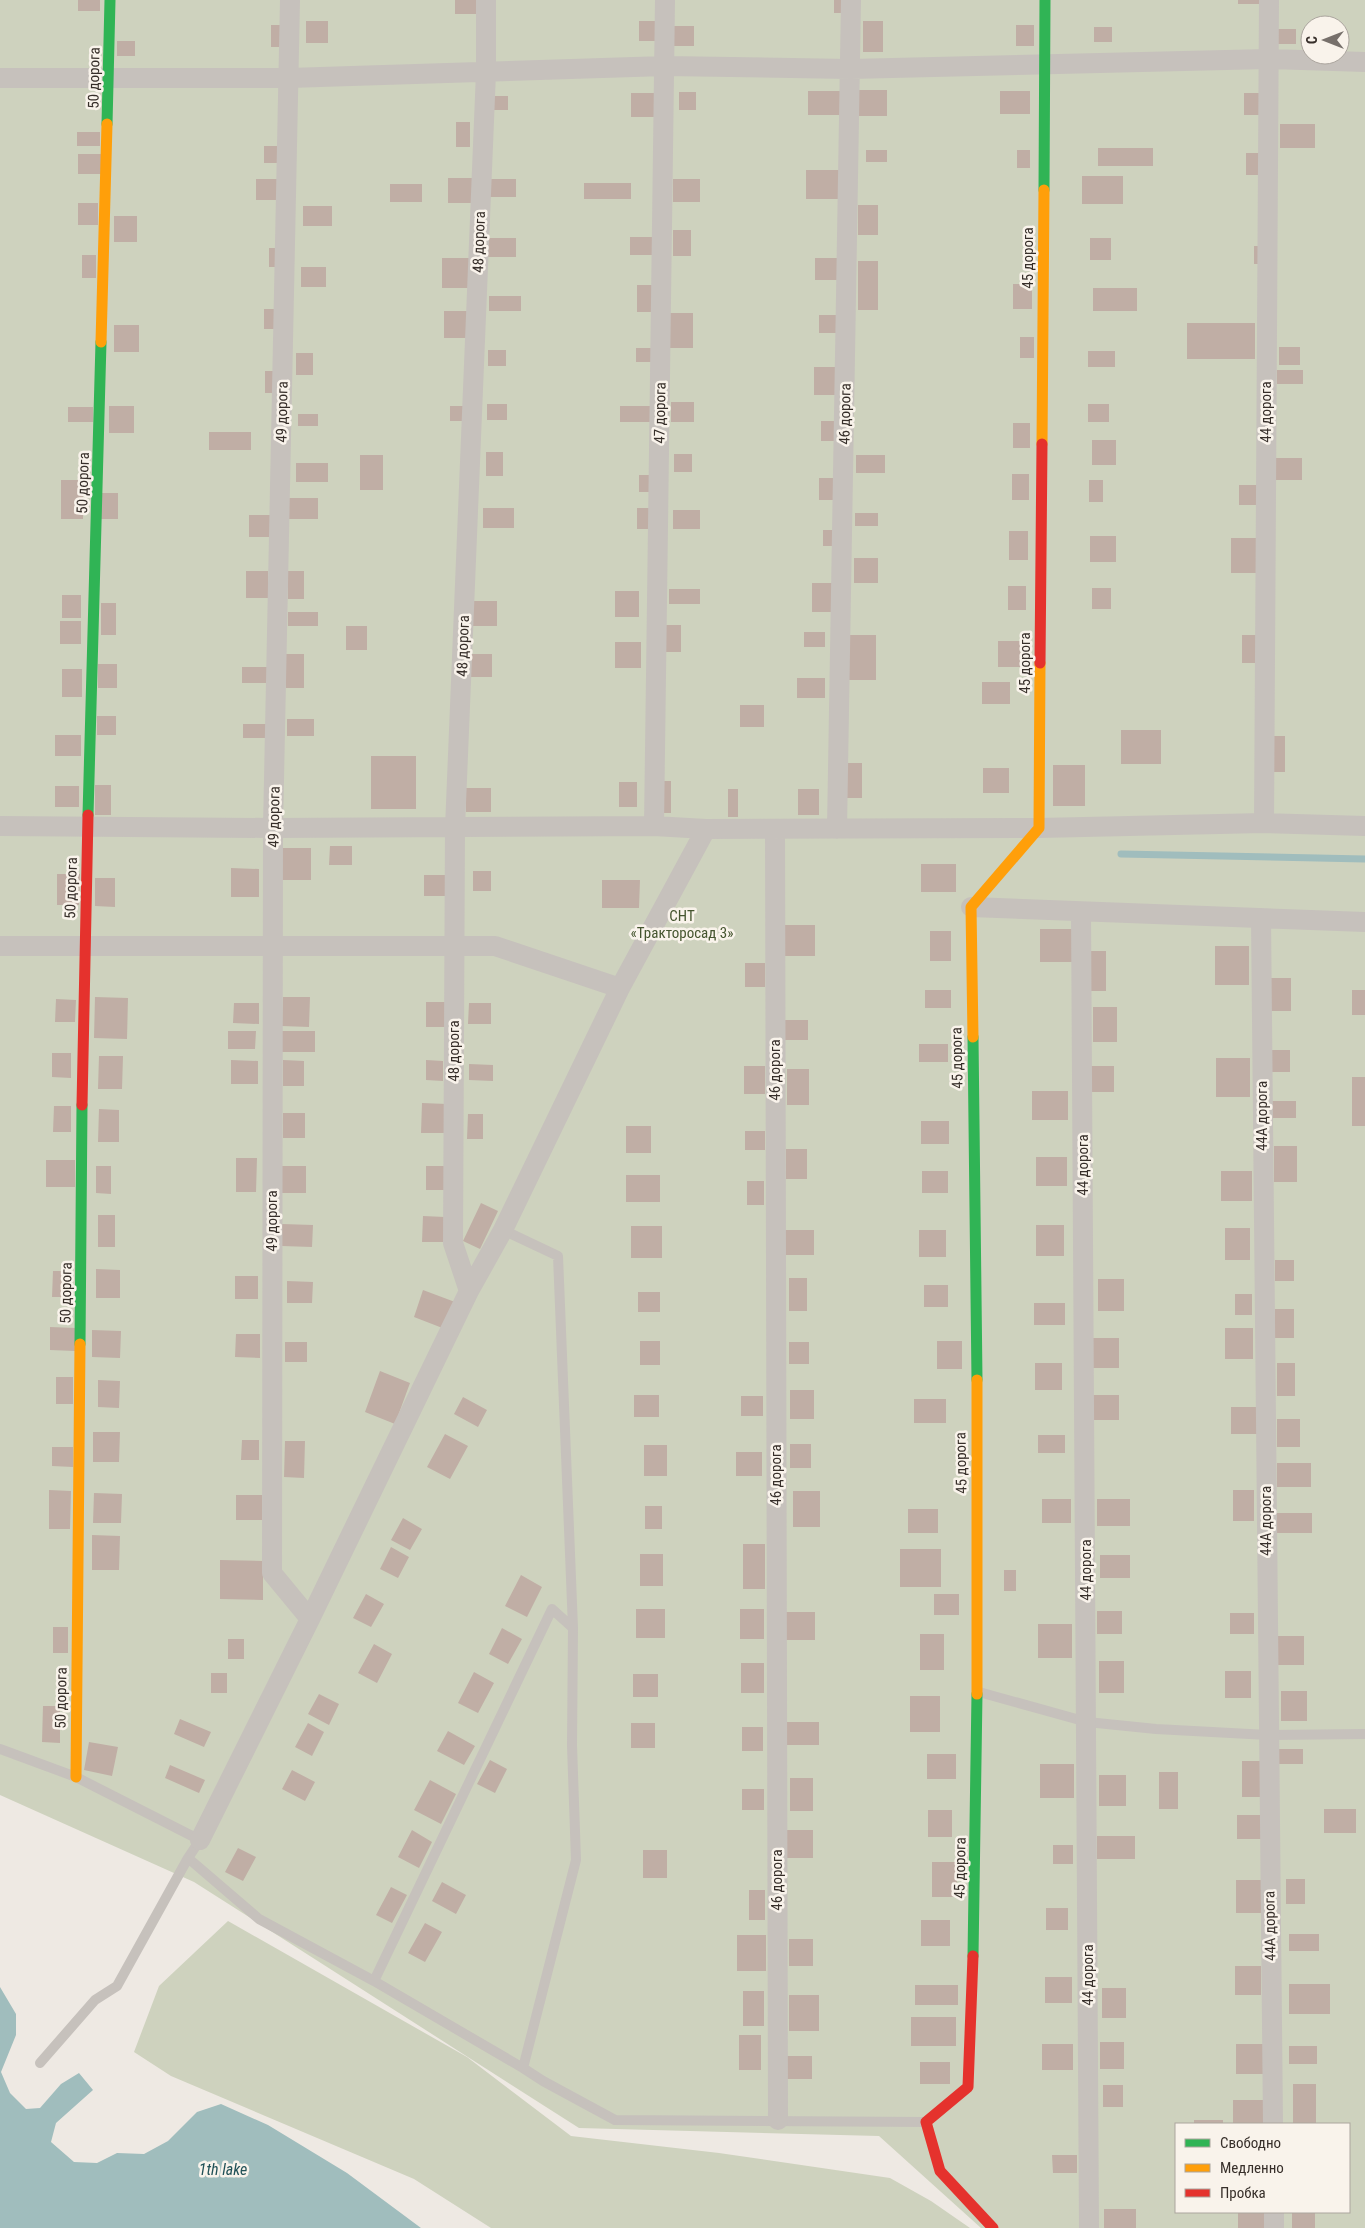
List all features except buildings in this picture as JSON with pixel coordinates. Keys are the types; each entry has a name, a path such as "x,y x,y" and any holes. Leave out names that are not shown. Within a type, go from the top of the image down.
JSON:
{"street":[{"name":"50 дорога","path":"76,1777 84,946 110,0"},
{"name":"49 дорога","path":"290,0 273,828 272,1574 310,1619"},
{"name":"48 дорога","path":"469,1290 453,1243 455,828 486,72 486,0"},
{"name":"47 дорога","path":"654,826 666,0"},
{"name":"46 дорога","path":"838,829 851,0"},
{"name":"45 дорога","path":"1039,828 1045,0"},
{"name":"44 дорога","path":"1264,823 1269,0"},
{"path":"0,78 289,78 665,66 850,69 1044,63 1268,60 1365,62"},
{"path":"0,826 455,828 654,826 706,829 838,829 1039,828 1264,823 1365,826"},
{"path":"971,907 1039,828"},
{"path":"200,1840 310,1619 469,1290 503,1230 620,988 706,829"},
{"name":"46 дорога","path":"774,829 778,2120"},
{"path":"971,907 1365,922"},
{"name":"45 дорога","path":"926,2122 968,2087 974,1950 979,1692 971,907"},
{"name":"44 дорога","path":"1081,912 1089,2228"},
{"name":"44А дорога","path":"1261,918 1273,2123"},
{"path":"0,946 495,946 620,988"},
{"path":"926,2122 940,2171 993,2228"},
{"path":"1274,2213 1274,2228"}],"lane":[{"path":"503,1230 558,1256 573,1628 572,1745 576,1860 523,2068"},
{"path":"374,1980 552,1609 573,1628"},
{"path":"979,1692 1087,1722 1156,1729 1268,1735 1365,1734"},
{"path":"0,1749 76,1777 200,1840 188,1858 117,1986 95,2000 40,2063"},
{"path":"188,1858 259,1919 374,1980 543,2081 615,2120 926,2122"}],"green space":[{"name":"СНТ «Тракторосад 3»","path":"0,0 1365,0 1365,2228 981,2228 879,2136 579,2128 194,1882 0,1795"},
{"path":"228,1921 467,2057 571,2136 719,2153 890,2178 931,2201 970,2228 491,2228 414,2179 171,2076 134,2052 159,1986"}],"water":[{"name":"1th lake","path":"0,1987 16,2014 16,2035 1,2072 10,2093 26,2109 40,2108 61,2084 79,2073 93,2090 56,2123 51,2142 74,2162 97,2163 117,2153 144,2154 168,2141 197,2112 221,2104 268,2125 347,2173 421,2228 0,2228"}],"waterway":[{"path":"1121,854 1365,859"}],"traffic: fast":[{"path":"107,124 110,0"},
{"path":"1044,190 1045,0"},
{"path":"88,815 101,342"},
{"path":"973,1037 977,1380"},
{"path":"80,1344 82,1105"},
{"path":"973,1956 977,1694"}],"traffic: slow":[{"path":"101,342 107,124"},
{"path":"1042,444 1044,190"},
{"path":"973,1037 971,907 1039,828 1040,663"},
{"path":"76,1777 80,1344"},
{"path":"977,1380 977,1694"}],"traffic: jam":[{"path":"1040,663 1042,444"},
{"path":"82,1105 88,815"},
{"path":"973,1956 968,2087 926,2122 940,2171 993,2228"}]}
